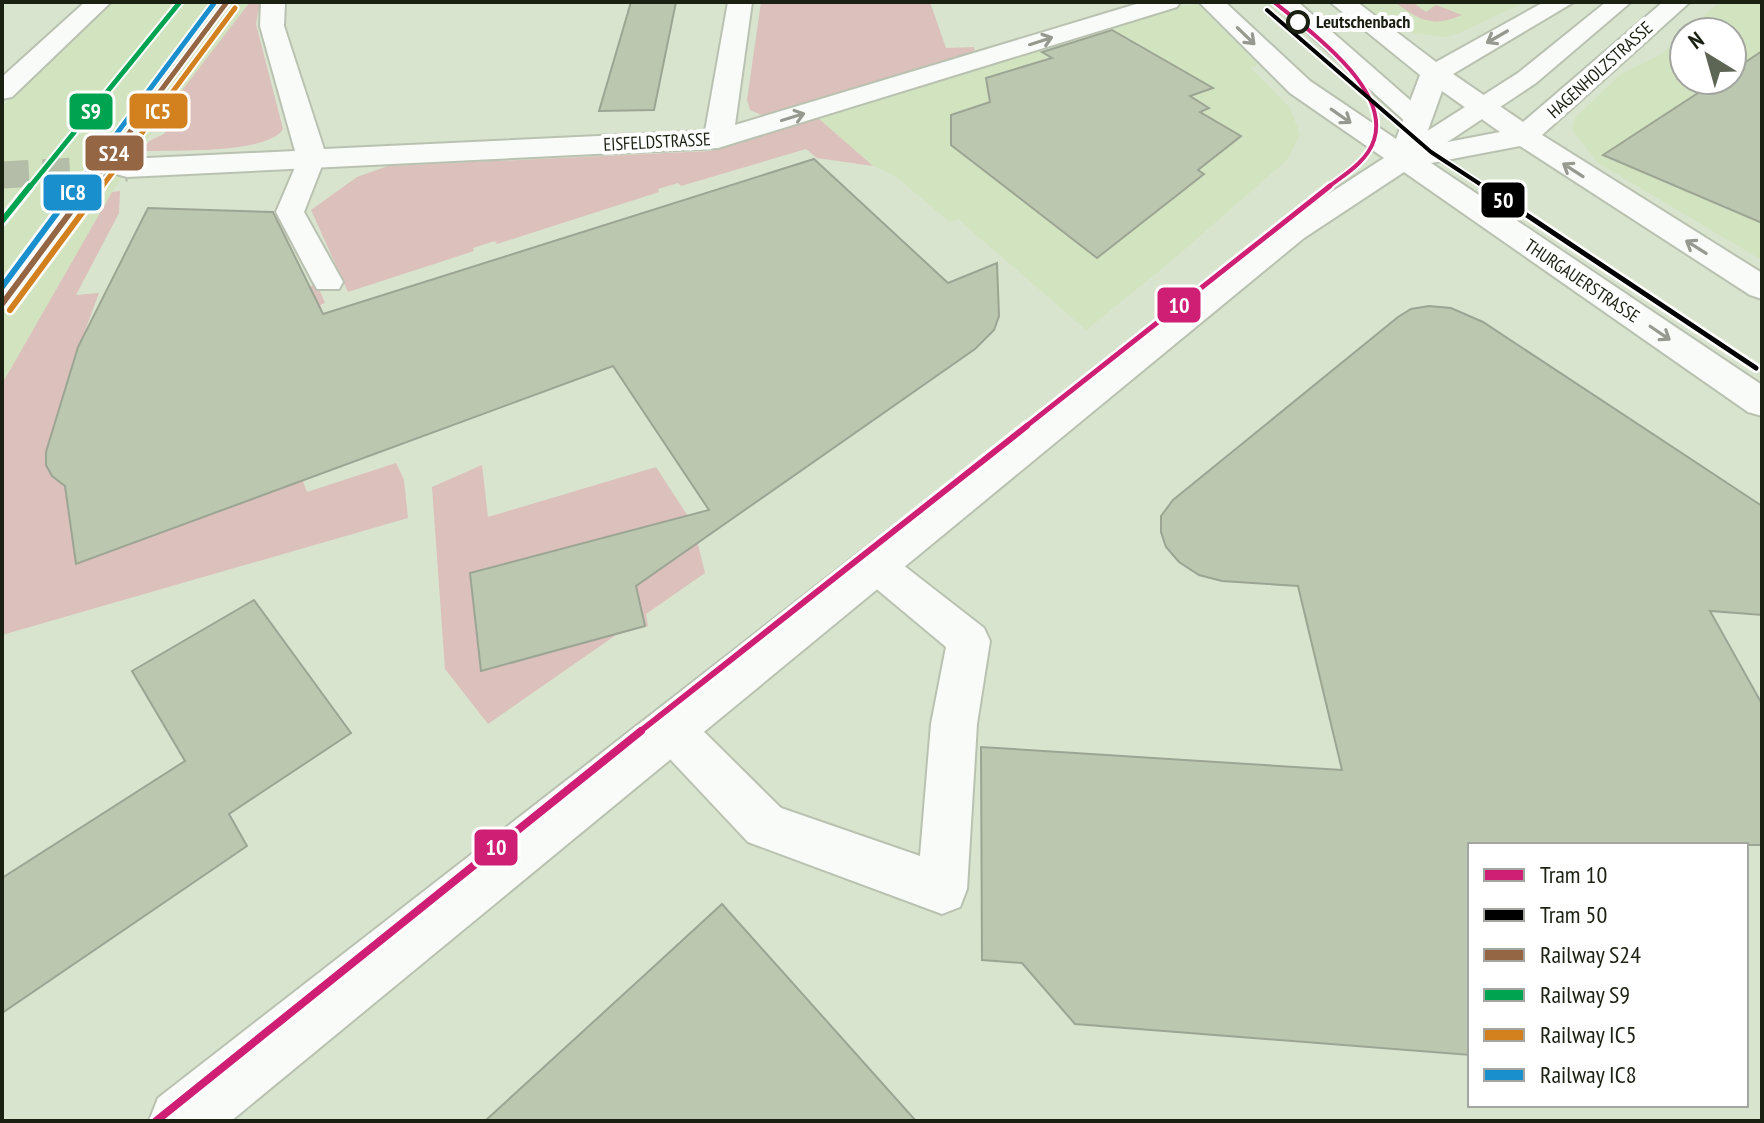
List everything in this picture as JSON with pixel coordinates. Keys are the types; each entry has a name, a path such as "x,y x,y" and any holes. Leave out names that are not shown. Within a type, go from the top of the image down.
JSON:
{"street":[{"path":"2,91 99,2"},
{"path":"273,2 272,26 312,158"},
{"path":"718,139 740,2"},
{"name":"EISFELDSTRASSE","path":"127,168 718,139 1168,2"},
{"name":"THURGAUERSTRASSE","path":"1211,2 1300,87 1762,403"},
{"path":"1342,2 1522,137 1762,288"},
{"path":"1403,159 1434,74 1562,2"},
{"name":"HAGENHOLZSTRASSE","path":"1522,137 1678,2"},
{"path":"181,1121 1293,231 1403,159 1522,137"}],"lane":[{"path":"1285,2 1417,119"},
{"name":"HAGENHOLZSTRASSE","path":"1483,110 1620,2"},
{"path":"1403,159 1483,110"},
{"path":"312,158 290,212 328,282"},
{"path":"670,728 765,826 942,889 954,724 969,641 875,565"}],"shaded area":[{"path":"111,2 250,2 173,102 112,192 2,384 2,107"},
{"path":"250,2 260,2 256,24 283,129 274,137 240,147 142,151 149,141 164,134 181,110 173,102"},
{"path":"761,2 930,2 946,48 974,47 975,53 764,116 750,110 747,100"},
{"path":"1359,2 1525,2 1457,34 1443,37 1413,33 1386,22"},
{"path":"1395,2 1412,2 1426,12 1436,5 1462,15 1443,21 1426,20"},
{"path":"1719,2 1762,2 1762,260 1598,163 1572,130 1575,118 1621,74 1668,48 1668,96 1748,96 1748,16 1704,16"},
{"path":"1197,4 1258,65 1250,67 1290,108 1300,134 1287,160 1169,263 1086,330 958,219 950,222 895,176 873,166 818,118 1170,7"},
{"path":"818,118 873,166 817,158 806,149 681,186 678,183 658,189 659,192 497,244 495,241 473,248 474,251 348,292 311,210 357,177 388,166 710,151"},
{"path":"120,191 119,213 76,295 99,293 82,339 257,303 317,284 325,303 320,305 348,376 58,424 47,458 52,472 65,486 76,563 303,481 307,492 396,463 404,480 408,518 2,635 2,384 112,192"},
{"path":"482,465 488,517 656,467 693,524 705,573 646,614 648,626 616,635 488,724 445,669 432,487"}],"building":[{"path":"631,2 676,2 654,110 599,111"},
{"path":"1112,30 1213,88 1190,96 1209,108 1200,112 1241,136 1198,170 1204,174 1097,258 951,145 951,115 990,102 986,78 1052,58 1042,52"},
{"path":"1762,51 1762,223 1603,155 1693,96 1748,96 1748,60"},
{"path":"814,159 948,283 997,263 999,316 994,330 975,349 636,586 645,626 481,671 470,573 709,510 613,366 76,564 65,486 52,476 46,465 46,452 78,347 148,208 273,212 323,314"},
{"path":"1429,306 1451,308 1483,322 1762,506 1762,615 1710,611 1762,704 1762,845 1468,843 1468,1055 1075,1024 1022,963 982,960 981,747 1342,770 1298,586 1222,581 1199,575 1179,562 1166,547 1161,532 1161,516 1173,500 1411,309"},
{"path":"254,600 351,733 229,814 247,846 2,1013 2,878 185,761 132,671"},
{"path":"722,904 916,1121 485,1121 649,971"}],"tunnel":[{"path":"2,175 127,168"}],"tram line":[{"name":"10","path":"156,1121 732,658 1363,160 1375,138 1376,118 1369,99 1342,61 1274,2"},
{"name":"50","path":"1267,10 1431,152 1756,368"}],"rail line":[{"name":"S9","path":"2,221 180,2"},
{"name":"IC8","path":"2,287 215,2"},
{"name":"S24","path":"2,304 227,2"},
{"name":"IC5","path":"10,310 235,8"}],"place":[{"name":"Leutschenbach","path":"1298,22"}]}
